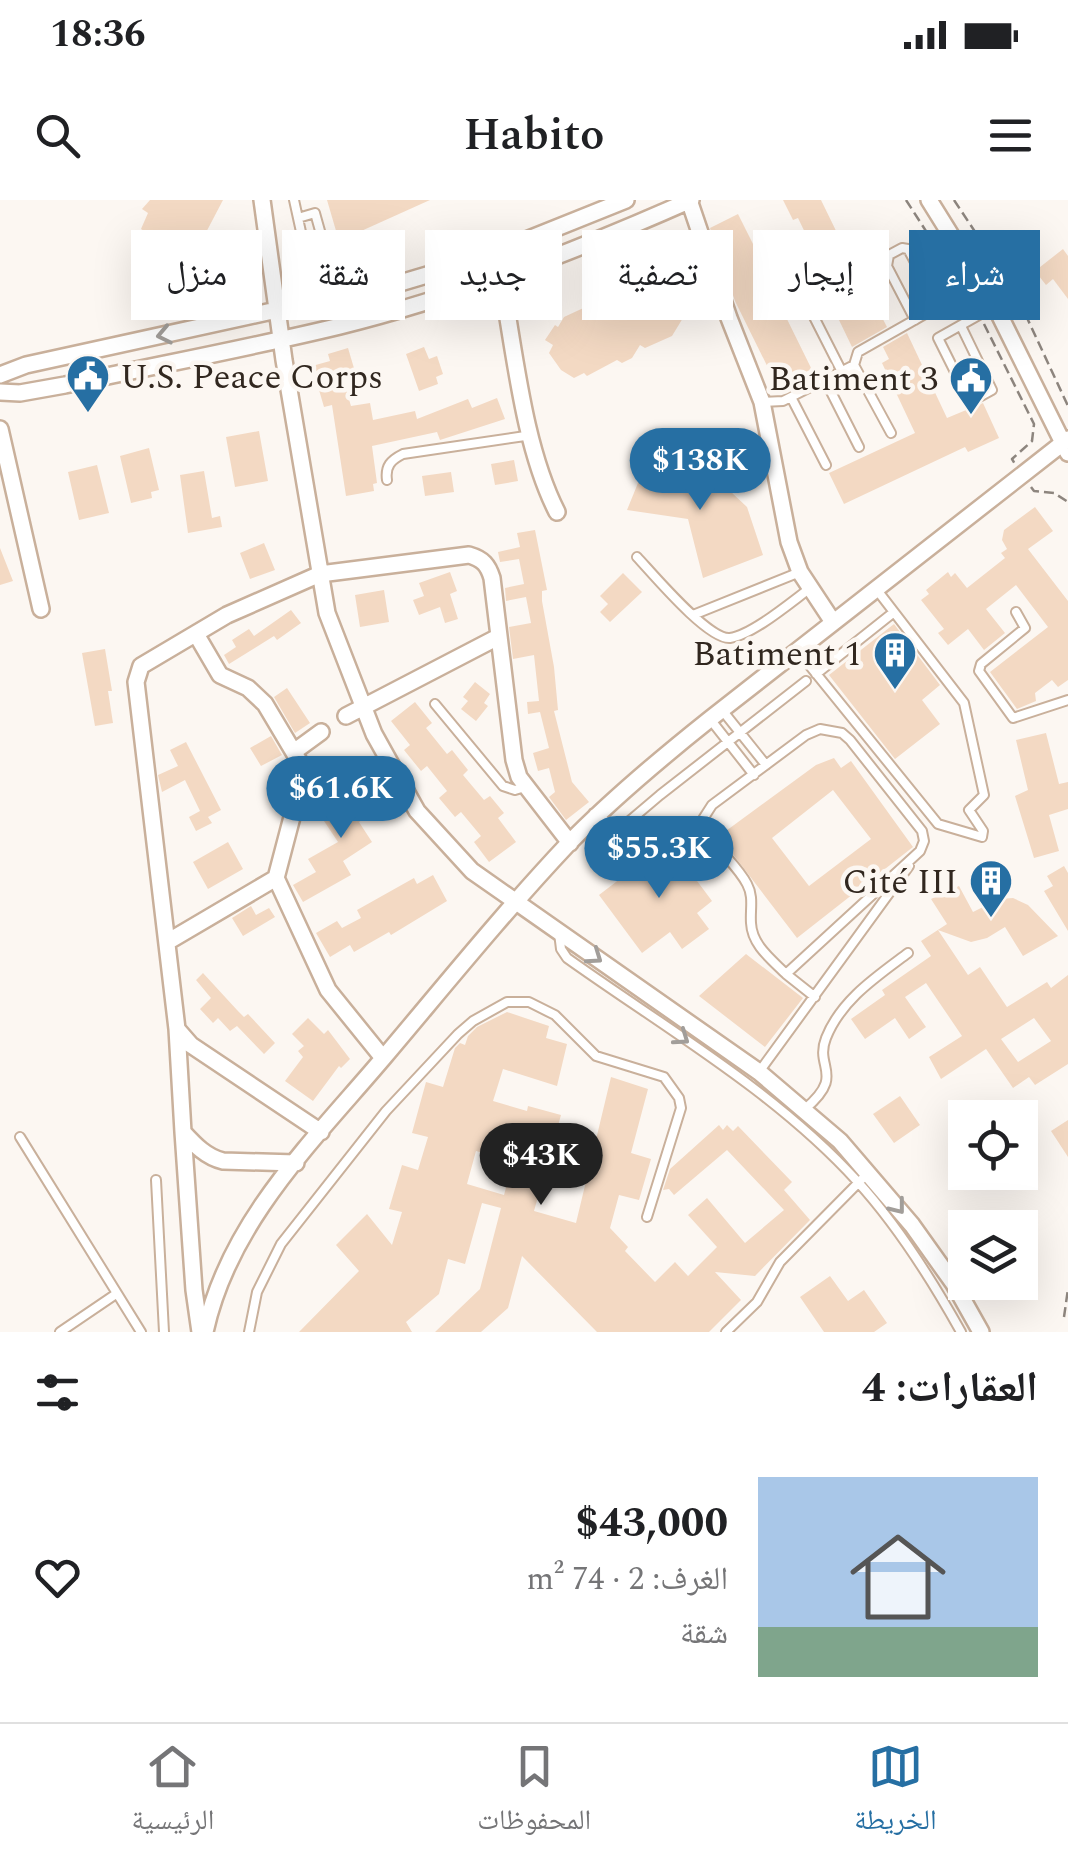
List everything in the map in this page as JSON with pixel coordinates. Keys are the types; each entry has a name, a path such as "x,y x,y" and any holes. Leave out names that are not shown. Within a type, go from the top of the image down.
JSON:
{"street":[{"path":"262,200 276,310 334,638 362,708 396,776 434,832 472,871 759,1072 805,1109 934,1254 980,1332"},
{"path":"405,281 474,261 626,200"},
{"path":"562,253 690,200 762,402 789,542 809,589 833,622"},
{"path":"929,200 948,230"},
{"path":"0,392 20,393 65,385 281,339 425,302"},
{"path":"0,375 26,365 282,309"},
{"path":"509,320 532,436 544,484 557,512"},
{"path":"202,1332 235,1248 262,1204 515,901 596,816 715,714 1022,474 1067,444 1003,320"},
{"path":"0,429 41,608"},
{"path":"202,1332 194,1290 169,941 137,674 146,662 227,615 320,574 469,556 480,558 492,578 514,760 525,787 570,843"},
{"path":"196,634 214,669 257,695 302,766 276,878 328,990 383,1058"},
{"path":"346,716 498,637"},
{"path":"294,751 321,732"},
{"path":"596,816 613,835"},
{"path":"169,941 276,878"},
{"path":"177,1029 190,1045 321,1132"},
{"path":"183,1132 213,1158 296,1163"}],"lane":[{"path":"294,200 301,230"},
{"path":"298,218 315,214 320,230"},
{"path":"909,250 902,248 889,254 888,266 909,308"},
{"path":"816,320 842,372"},
{"path":"762,402 782,402 842,372 854,365 858,352 915,320"},
{"path":"960,326 992,390 970,402 938,338 960,326 972,320"},
{"path":"854,365 891,433"},
{"path":"825,380 859,447"},
{"path":"791,397 826,464"},
{"path":"387,480 386,471 393,459 403,454 532,436"},
{"path":"637,557 693,615 728,638 751,629 809,589"},
{"path":"693,615 800,572"},
{"path":"798,650 938,824 982,837 970,810 984,795 964,703 876,588"},
{"path":"816,674 894,612"},
{"path":"1016,612 1025,628 981,664 979,671 1014,718 1068,700"},
{"path":"594,851 806,681"},
{"path":"434,704 503,786 515,790 525,787"},
{"path":"715,714 740,732 766,765"},
{"path":"715,714 728,742 754,775"},
{"path":"759,1072 815,997 920,851 924,841 922,831 842,734 820,729 806,735 712,805 703,819 750,891 750,922 756,942 815,997"},
{"path":"786,974 920,851"},
{"path":"560,932 560,949 567,958 753,1089 864,1177 962,1332"},
{"path":"805,1109 823,1091 828,1072 824,1044 844,1007 908,953"},
{"path":"249,1332 257,1292 280,1244 386,1112 458,1034 473,1020 507,1002 529,1002 555,1015 596,1056 664,1077 680,1098 681,1108 647,1217"},
{"path":"20,1137 141,1332"},
{"path":"726,1332 757,1302 780,1262 864,1177"},
{"path":"156,1180 164,1332"},
{"path":"60,1332 116,1294"}],"path":[{"path":"906,200 925,230"},
{"path":"954,200 1015,292 1068,406"},
{"path":"982,320 1034,424 1032,441 1012,460 1034,491 1054,492 1068,502"},
{"path":"1064,1318 1068,1289"}],"building":[{"path":"150,200 223,200 207,230 143,230 148,213 142,209"},
{"path":"327,200 430,200 363,230 336,230"},
{"path":"783,200 821,200 836,230 804,230 798,218 793,220"},
{"path":"738,214 753,244 753,320 787,320 815,376 781,394 733,295 733,230 710,228"},
{"path":"1063,249 1068,256 1068,299 1053,279 1046,285 1040,277 1040,267"},
{"path":"582,309 582,320 682,320 672,336 645,348 640,345 632,358 574,378 561,370 549,353 553,345 545,340 564,317"},
{"path":"839,320 883,320 887,327 852,347"},
{"name":"Batiment 3","path":"907,333 947,418 983,403 999,438 968,452 965,447 844,504 829,473 915,433 882,363 889,359 883,347"},
{"path":"424,347 429,359 437,356 443,374 436,377 438,384 419,391 406,354"},
{"path":"348,348 356,375 343,380 351,406 370,403 373,420 415,411 417,419 468,399 472,408 497,398 505,419 440,440 437,432 372,446 377,483 373,484 374,491 346,496 332,405 324,407 312,366 330,361 328,354"},
{"path":"259,431 268,481 235,487 226,437"},
{"path":"149,448 159,490 151,492 152,498 131,503 120,456"},
{"name":"Batiment 3","path":"649,456 714,476 747,507 763,555 703,578 688,519 627,510"},
{"path":"514,460 518,481 495,485 491,464"},
{"path":"97,465 109,513 79,520 68,472"},
{"path":"204,471 212,518 220,516 222,527 188,533 180,475"},
{"path":"451,472 454,492 425,496 422,476"},
{"path":"1035,507 1053,531 1028,549 1068,601 1068,680 1058,687 1052,680 1035,693 1036,701 1017,709 990,672 1048,627 1016,585 986,609 1005,633 984,650 968,629 948,645 938,633 944,629 921,600 929,594 926,590 948,572 951,577 955,573 967,588 1005,558 1001,553 1007,549 1002,540 1004,530"},
{"path":"535,530 547,590 542,591 542,601 554,667 558,710 554,711 572,782 589,802 566,820 549,797 555,792 549,768 538,771 533,753 549,748 540,712 528,714 527,702 539,701 534,655 513,659 509,627 531,623 526,597 506,601 505,588 524,584 519,559 500,562 498,552 520,547 517,533"},
{"path":"264,543 275,570 250,579 240,553"},
{"path":"0,548 13,581 0,585"},
{"path":"450,572 457,591 450,594 458,619 445,623 440,607 419,615 413,600 424,596 419,583"},
{"path":"623,573 642,592 610,622 600,612 608,604 600,596"},
{"path":"384,590 389,622 360,627 355,595"},
{"path":"291,610 301,623 229,664 224,655 236,647 232,640 249,629 254,636"},
{"name":"Batiment 1","path":"894,624 940,685 922,700 940,724 895,759 829,675"},
{"path":"105,649 113,723 95,726 82,653"},
{"path":"475,682 490,694 484,703 488,706 476,721 461,709 468,701 463,697"},
{"path":"287,688 310,723 295,733 274,697"},
{"path":"415,702 432,723 426,728 447,754 452,750 468,770 463,775 484,800 490,796 504,813 498,818 516,842 489,862 474,842 481,836 461,812 455,817 439,798 447,791 427,766 421,771 404,750 410,745 391,721"},
{"path":"1046,733 1059,784 1068,782 1068,809 1049,815 1059,851 1034,858 1015,796 1028,790 1016,740"},
{"path":"271,736 282,755 261,766 250,748"},
{"path":"186,742 221,810 208,817 212,823 196,831 189,817 200,811 185,780 162,792 158,775 178,766 170,750"},
{"path":"834,758 841,768 851,761 913,847 797,938 719,836 816,765","holes":["833,790 871,839 809,886 772,838"]},
{"path":"375,782 389,800 359,822 372,842 343,861 351,875 303,902 293,885 316,872 308,859 338,842 320,815"},
{"path":"228,842 243,869 208,889 193,862"},
{"path":"668,842 712,901 697,913 709,929 682,949 670,932 642,953 599,895"},
{"path":"1064,866 1068,873 1068,931 1044,891 1053,886 1047,876"},
{"path":"433,875 447,901 391,935 389,932 354,952 350,945 330,957 316,933 337,921 342,928 361,918 357,910 414,878 417,884"},
{"path":"959,886 973,912 999,899 1013,898 1028,905 1058,936 1023,956 1005,927 971,942 938,930 968,975 980,967 1007,1007 1047,982 1051,988 1068,975 1068,1064 1035,1085 1029,1077 1013,1088 986,1049 941,1079 929,1057 962,1036 926,983 905,997 926,1027 909,1039 895,1018 865,1039 851,1019 885,995 882,990 931,956 921,941 947,924 931,899","holes":["1034,1018 1051,1041 1018,1062 1001,1039"]},
{"path":"251,906 256,915 269,908 275,917 243,936 232,918"},
{"path":"746,954 803,998 765,1047 699,996"},
{"path":"203,973 275,1043 264,1054 237,1026 230,1031 218,1018 213,1023 200,1009 211,998 196,980"},
{"path":"507,1012 549,1026 546,1038 567,1044 557,1086 503,1069 493,1101 561,1115 534,1211 576,1223 611,1077 648,1089 631,1153 651,1159 639,1200 619,1195 610,1228 628,1247 625,1251 655,1282 675,1262 688,1276 717,1247 688,1215 707,1198 745,1243 784,1210 727,1150 674,1195 669,1189 663,1190 670,1169 719,1125 723,1130 727,1125 733,1131 738,1126 792,1182 784,1190 810,1220 755,1276 715,1272 741,1300 709,1332 597,1332 522,1256 508,1308 481,1332 435,1332 480,1289 501,1208 482,1203 465,1264 448,1259 439,1294 406,1322 412,1332 299,1332 359,1271 336,1245 367,1214 392,1245 402,1212 389,1209 402,1165 418,1170 428,1137 412,1133 426,1082 443,1087 455,1048 460,1043 465,1045 477,1027","holes":["476,1151 513,1161 504,1195 467,1184"]},
{"path":"308,1018 324,1034 328,1030 350,1059 339,1066 313,1101 285,1081 303,1057 298,1051 304,1046 292,1034"},
{"path":"900,1096 920,1125 894,1143 873,1114"},
{"path":"1068,1120 1068,1157 1051,1131"},
{"path":"830,1276 848,1301 864,1290 887,1323 874,1332 824,1332 800,1297"}],"place":[{"name":"U.S. Peace Corps","path":"88,414"},
{"name":"Batiment 3","path":"971,416"},
{"name":"Batiment 1","path":"895,691"},
{"name":"Cité III","path":"991,919"}]}
